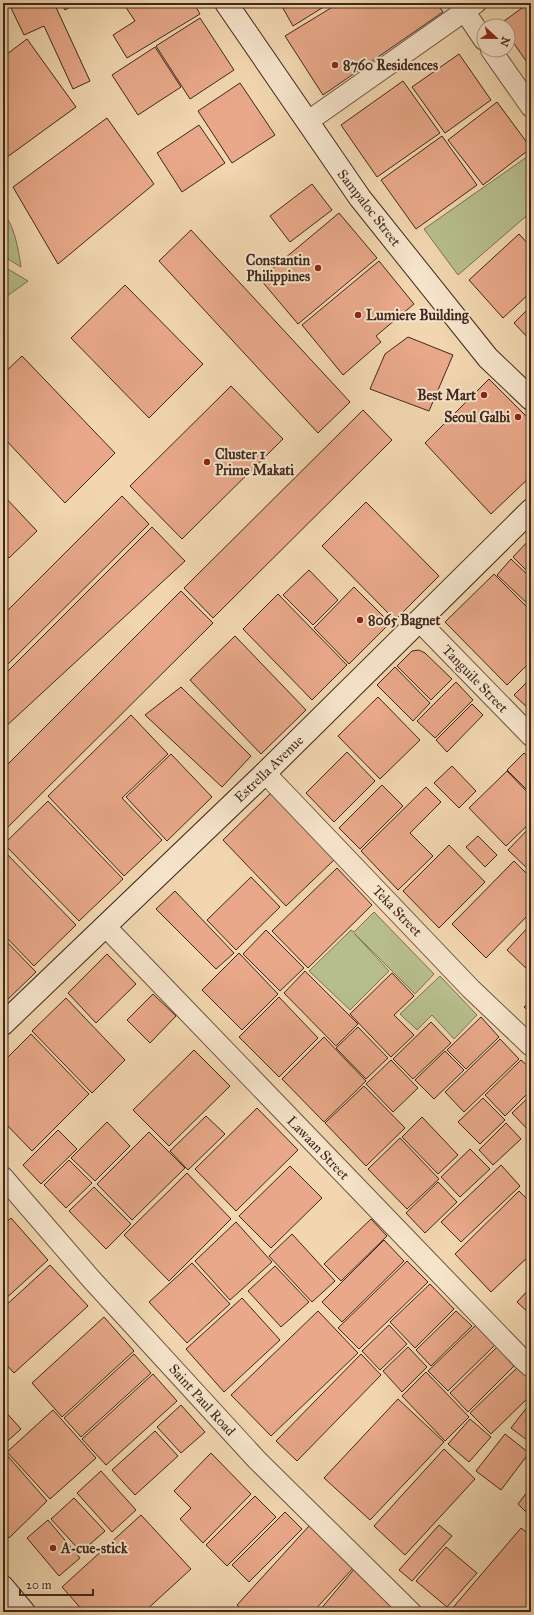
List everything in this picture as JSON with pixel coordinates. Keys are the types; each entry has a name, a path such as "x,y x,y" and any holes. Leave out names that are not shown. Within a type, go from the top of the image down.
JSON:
{"street":[{"name":"Sampaloc Street","path":"226,3 360,198 488,358 531,399"},
{"path":"307,122 466,6 476,25"},
{"path":"497,58 531,107"},
{"name":"Estrella Avenue","path":"3,1024 106,927 265,773 531,510"},
{"name":"Tanguile Street","path":"419,621 531,736"},
{"name":"Teka Street","path":"265,773 471,988 531,1046"},
{"name":"Lawaan Street","path":"106,927 531,1367"},
{"name":"Saint Paul Road","path":"3,1177 92,1280 257,1460 411,1612"},
{"path":"3,1587 24,1612"}],"green space":[{"path":"531,154 531,212 458,275 424,229"},
{"path":"3,212 13,231 21,267 3,256"},
{"path":"3,266 28,281 3,299"},
{"path":"374,912 434,974 415,994 354,933 389,971 350,1010 309,971 351,930 354,932"},
{"path":"440,976 477,1015 454,1039 432,1015 417,1030 400,1014"}],"building":[{"path":"17,3 54,3 90,81 73,89 44,26 24,35 10,6"},
{"path":"61,3 77,3 65,10"},
{"path":"123,3 194,3 200,14 127,58 113,35 135,21"},
{"path":"280,3 330,3 293,26"},
{"name":"8760 Residences","path":"339,3 437,3 443,12 323,95 285,36"},
{"path":"531,3 531,68 516,46 516,18 508,18"},
{"path":"200,18 234,70 190,99 156,46"},
{"path":"27,39 76,107 3,160 3,57"},
{"path":"155,47 181,87 138,115 112,75"},
{"path":"459,54 491,100 445,133 412,87"},
{"path":"403,81 440,133 377,177 341,125"},
{"path":"240,83 275,135 232,163 198,111"},
{"path":"497,102 531,148 483,185 448,140"},
{"path":"107,118 154,184 58,264 13,187"},
{"path":"199,125 225,163 182,192 157,153"},
{"path":"442,136 477,185 416,229 381,180"},
{"path":"312,184 332,210 290,242 270,216"},
{"name":"Constantin Philippines","path":"339,213 377,258 298,324 260,279"},
{"path":"191,230 350,402 318,433 159,261"},
{"path":"519,234 531,247 531,292 503,318 469,280"},
{"name":"Lumiere Building","path":"379,261 414,304 376,336 381,342 343,375 302,325"},
{"path":"125,285 203,364 149,418 71,338"},
{"path":"531,306 531,341 514,323"},
{"path":"408,337 453,355 429,411 370,389 385,354"},
{"path":"22,356 115,453 65,503 3,437 3,374"},
{"path":"489,379 531,421 531,476 491,514 425,443"},
{"name":"Cluster 1 Prime Makati","path":"231,386 283,439 182,539 130,486"},
{"path":"363,410 392,440 213,618 184,588"},
{"path":"3,495 37,531 9,558 3,552"},
{"path":"122,496 149,524 3,669 3,615"},
{"path":"366,502 439,576 395,620 322,546"},
{"path":"152,527 185,561 3,729 3,676"},
{"path":"531,538 531,575 513,557"},
{"path":"511,559 531,578 531,607 497,575"},
{"path":"309,570 338,600 313,625 283,595"},
{"path":"494,574 531,611 531,661 507,685 445,622"},
{"path":"354,587 390,623 349,664 314,628"},
{"path":"181,591 213,623 3,832 3,769"},
{"path":"278,594 347,665 312,700 243,629"},
{"path":"235,636 306,710 261,754 190,680"},
{"path":"419,650 425,653 452,679 431,700 397,666 412,651"},
{"path":"395,667 430,703 413,721 377,685"},
{"path":"531,678 531,711 514,695"},
{"path":"456,682 473,700 435,738 417,721"},
{"path":"181,687 251,756 222,787 145,715"},
{"path":"378,697 420,740 380,779 338,736"},
{"path":"472,704 483,715 447,752 436,740"},
{"path":"131,715 168,754 122,798 162,840 124,876 48,796"},
{"path":"347,752 375,781 334,822 306,793"},
{"path":"524,753 531,760 531,794 507,770"},
{"path":"171,754 212,797 167,841 126,797"},
{"path":"452,766 476,791 459,808 434,783"},
{"path":"507,771 531,796 531,822 506,846 469,808"},
{"path":"382,785 403,806 360,849 339,828"},
{"path":"426,787 441,802 410,833 433,856 398,890 361,851"},
{"path":"271,793 335,859 286,906 223,840"},
{"path":"48,801 123,879 79,921 4,844"},
{"path":"531,826 531,872 508,850"},
{"path":"478,836 497,855 485,867 466,847"},
{"path":"449,845 485,882 439,928 403,891"},
{"path":"3,850 76,925 34,966 3,934"},
{"path":"514,861 531,878 531,912 486,958 452,924"},
{"path":"337,868 372,905 308,968 272,931"},
{"path":"251,877 280,907 236,950 207,920"},
{"path":"175,891 234,953 216,969 156,909"},
{"path":"531,924 531,973 507,950"},
{"path":"266,930 304,968 280,991 243,954"},
{"path":"3,938 36,972 3,1004"},
{"path":"239,953 278,994 242,1030 202,990"},
{"path":"107,954 136,984 96,1023 68,993"},
{"path":"305,971 358,1024 336,1046 284,993"},
{"path":"392,973 414,996 394,1015 414,1035 391,1057 350,1014"},
{"path":"153,994 176,1016 150,1043 127,1020"},
{"path":"279,997 318,1038 279,1077 239,1037"},
{"path":"66,998 125,1060 92,1093 32,1031"},
{"path":"531,1000 531,1013 524,1007"},
{"path":"481,1017 499,1037 466,1069 447,1050"},
{"path":"431,1022 451,1043 413,1079 393,1059"},
{"path":"358,1027 388,1058 366,1079 336,1048"},
{"path":"31,1034 89,1094 32,1151 3,1121 3,1062"},
{"path":"324,1037 366,1081 324,1122 282,1079"},
{"path":"500,1039 519,1059 464,1112 445,1092"},
{"path":"194,1050 230,1086 169,1146 133,1110"},
{"path":"445,1051 464,1070 434,1099 415,1080"},
{"path":"391,1060 418,1088 393,1112 366,1084"},
{"path":"521,1060 531,1069 531,1090 505,1116 485,1095"},
{"path":"364,1086 405,1128 366,1166 325,1123"},
{"path":"531,1095 531,1133 512,1113"},
{"path":"483,1098 505,1120 480,1144 458,1122"},
{"path":"257,1108 298,1150 236,1211 195,1169"},
{"path":"206,1116 225,1134 188,1170 170,1151"},
{"path":"422,1117 458,1155 438,1174 402,1137"},
{"path":"107,1122 130,1146 95,1181 71,1158"},
{"path":"506,1123 521,1139 493,1165 479,1150"},
{"path":"58,1130 77,1149 41,1184 23,1165"},
{"path":"149,1132 185,1168 132,1220 97,1184"},
{"path":"400,1138 439,1179 407,1209 368,1169"},
{"path":"470,1149 490,1169 460,1197 441,1177"},
{"path":"69,1160 92,1183 66,1208 44,1185"},
{"path":"501,1165 520,1186 461,1242 441,1222"},
{"path":"290,1166 322,1198 271,1248 239,1216"},
{"path":"187,1173 231,1219 169,1281 124,1235"},
{"path":"438,1182 457,1202 425,1233 406,1213"},
{"path":"94,1187 131,1224 106,1249 69,1211"},
{"path":"519,1191 531,1203 531,1254 491,1292 455,1254"},
{"path":"11,1218 48,1260 3,1301 3,1225"},
{"path":"371,1219 387,1236 341,1281 324,1264"},
{"path":"236,1222 272,1262 230,1300 195,1261"},
{"path":"292,1234 335,1281 312,1302 269,1256"},
{"path":"384,1240 404,1261 342,1322 322,1302"},
{"path":"407,1261 428,1282 359,1349 338,1328"},
{"path":"192,1263 230,1304 187,1343 149,1302"},
{"path":"50,1265 88,1306 14,1373 3,1361 3,1308"},
{"path":"275,1266 309,1302 281,1327 248,1291"},
{"path":"430,1284 454,1309 415,1348 390,1322"},
{"path":"531,1287 531,1315 517,1302"},
{"path":"242,1298 280,1340 224,1392 186,1349"},
{"path":"318,1311 358,1353 271,1436 231,1395"},
{"path":"456,1311 472,1326 431,1366 416,1350"},
{"path":"104,1317 134,1351 62,1417 32,1383"},
{"path":"389,1325 407,1344 380,1370 362,1351"},
{"path":"476,1325 495,1345 448,1391 428,1371"},
{"path":"408,1347 427,1367 402,1392 383,1371"},
{"path":"497,1347 514,1366 468,1412 450,1393"},
{"path":"134,1354 151,1373 81,1437 64,1418"},
{"path":"361,1354 381,1375 297,1461 276,1441"},
{"path":"519,1366 531,1378 531,1395 491,1434 470,1413"},
{"path":"426,1372 469,1417 445,1441 402,1396"},
{"path":"153,1374 177,1401 106,1465 82,1439"},
{"path":"398,1399 444,1442 370,1520 324,1478"},
{"path":"531,1402 531,1443 511,1428"},
{"path":"181,1405 205,1432 181,1453 157,1427"},
{"path":"3,1409 21,1429 3,1445"},
{"path":"53,1410 96,1458 50,1499 7,1452"},
{"path":"470,1419 491,1437 469,1462 448,1444"},
{"path":"155,1431 178,1456 135,1495 112,1470"},
{"path":"505,1434 529,1453 501,1490 476,1471"},
{"path":"444,1449 475,1479 405,1555 374,1526"},
{"path":"211,1453 251,1494 203,1543 180,1519 191,1508 174,1491"},
{"path":"6,1454 47,1501 9,1538 3,1531 3,1456"},
{"path":"101,1471 136,1510 112,1532 77,1493"},
{"path":"531,1487 531,1508 527,1513 518,1504"},
{"path":"255,1496 276,1517 227,1566 206,1545"},
{"path":"74,1498 105,1531 81,1552 51,1519"},
{"path":"285,1512 302,1529 249,1582 232,1565"},
{"path":"141,1515 191,1569 144,1612 84,1612 62,1587"},
{"name":"A-cue-stick","path":"48,1520 80,1558 59,1576 27,1538"},
{"path":"439,1525 452,1536 412,1581 399,1570"},
{"path":"309,1526 354,1567 313,1612 245,1612 237,1605"},
{"path":"521,1528 531,1536 531,1612 450,1611"},
{"path":"446,1547 477,1573 447,1607 416,1581"},
{"path":"356,1567 401,1606 396,1612 319,1611"}],"place":[{"name":"8760 Residences","path":"335,65"},
{"name":"Constantin Philippines","path":"318,268"},
{"name":"Lumiere Building","path":"358,315"},
{"name":"Best Mart","path":"484,395"},
{"name":"Seoul Galbi","path":"518,417"},
{"name":"Cluster 1 Prime Makati","path":"207,462"},
{"name":"8065 Bagnet","path":"360,620"},
{"name":"A-cue-stick","path":"53,1548"}]}
